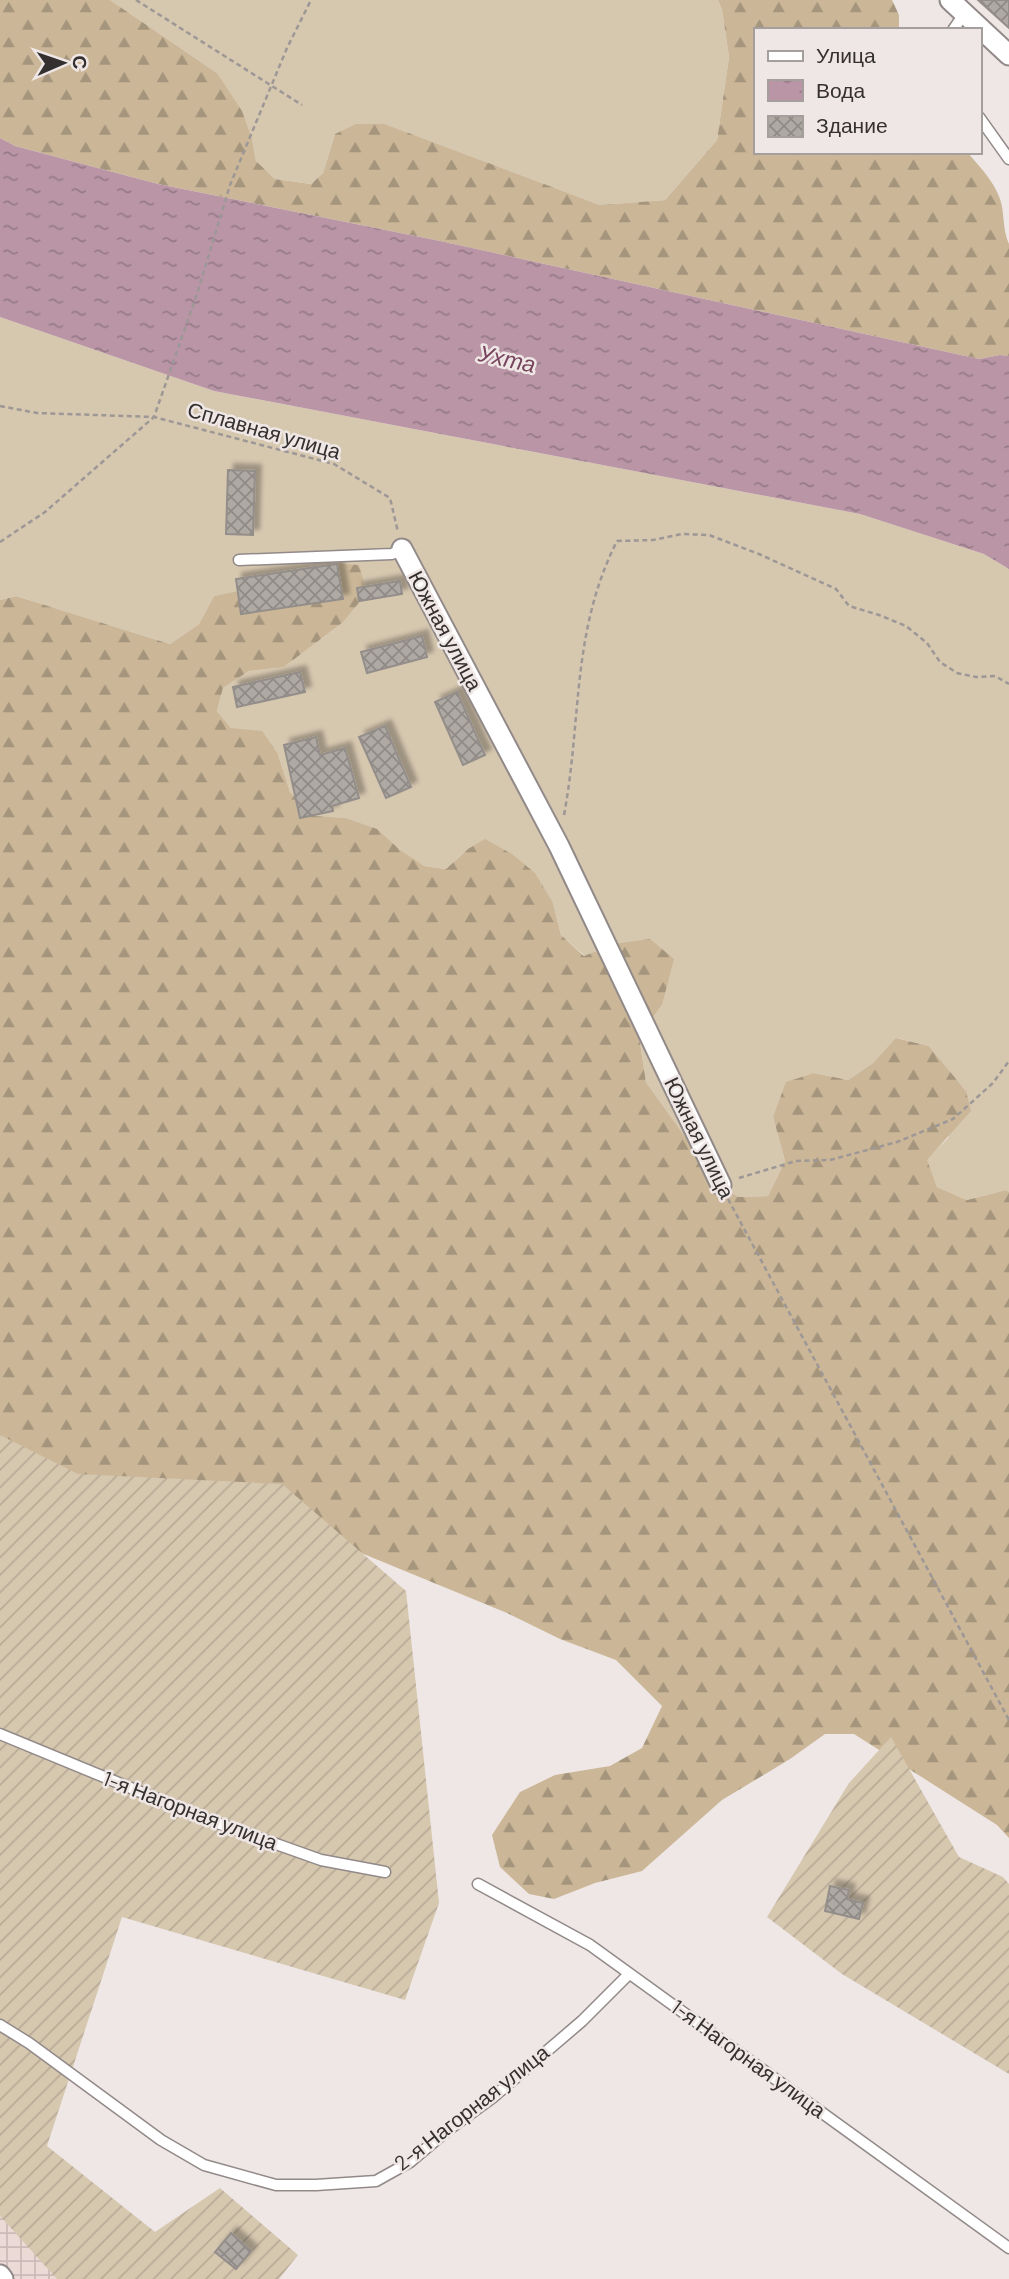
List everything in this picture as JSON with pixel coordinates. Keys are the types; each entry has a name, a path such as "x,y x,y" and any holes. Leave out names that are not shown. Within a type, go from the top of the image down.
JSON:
{"street":[{"path":"957,7 980,28"},
{"path":"981,29 1009,55"},
{"name":"Южная улица","path":"402,549 559,846 721,1185"}],"lane":[{"path":"953,28 957,7"},
{"path":"981,120 1009,159"},
{"path":"239,560 392,554 402,549"},
{"name":"1-я Нагорная улица","path":"0,1734 206,1819 321,1860 385,1872"},
{"name":"1-я Нагорная улица","path":"478,1884 590,1945 1009,2248"},
{"name":"2-я Нагорная улица","path":"0,2025 29,2043 161,2140 204,2165 276,2185 376,2181 410,2162 492,2098 582,2021 629,1973"}],"path":[{"path":"136,0 302,106"},
{"path":"0,542 45,512 154,417 197,295 230,185 287,48 311,0"},
{"name":"Сплавная улица","path":"0,406 37,413 154,417 334,464 390,498 402,549"},
{"path":"559,846 566,806 585,631 603,569 617,541 653,540 682,534 709,535 836,589 849,606 906,626 927,643 940,662 957,673 976,677 995,676 1009,684"},
{"path":"721,1185 753,1172 796,1161 830,1160 897,1142 953,1119 993,1083 1009,1061"},
{"name":"Южная улица","path":"721,1185 1009,1720"}],"shaded area":[{"path":"110,0 718,0 729,57 717,140 665,200 600,205 385,124 335,134 323,173 311,184 275,179 256,161 252,139 217,73"},
{"path":"0,317 214,391 860,514 984,554 1009,569 1009,1192 1006,1190 967,1200 937,1187 926,1160 948,1138 966,1091 929,1046 897,1038 873,1063 848,1080 814,1073 773,1117 785,1161 768,1196 738,1197 716,1180 646,1082 639,1036 662,1005 614,944 585,956 561,935 553,903 468,849 446,869 424,866 345,818 314,817 290,792 278,754 231,728 217,711 223,688 249,671 284,667 342,623 272,586 214,596 199,624 170,644 16,596 0,600"},
{"path":"0,1435 78,1474 282,1484 406,1591 439,1903 405,2000 122,1917 47,2146 155,2232 220,2188 298,2255 279,2279 57,2279 0,2216"},
{"path":"891,1737 959,1857 1003,1877 1009,1884 1009,2074 842,1974 767,1917 849,1783"},
{"path":"0,2216 56,2275 57,2279 0,2279"}],"green space":[{"path":"0,0 110,0 217,73 242,111 256,161 275,179 311,184 323,173 335,134 356,124 385,124 600,205 665,200 717,140 729,57 718,0 892,0 899,15 899,28 754,28 754,154 969,154 990,180 1002,204 1009,244 1009,356 979,359 440,241 158,184 15,146 0,138"},
{"path":"329,563 359,565 367,593 342,623 284,667 249,671 223,688 217,711 231,728 262,731 278,754 290,792 314,816 345,818 377,829 400,850 424,866 446,869 468,849 485,839 512,854 535,873 553,903 561,935 584,956 614,944 650,939 674,959 662,1005 639,1036 646,1082 716,1180 738,1197 768,1196 785,1161 773,1117 786,1082 814,1073 848,1080 873,1063 896,1038 929,1046 966,1091 971,1111 927,1160 937,1187 967,1200 1006,1190 1009,1192 1009,1838 997,1825 854,1734 825,1734 790,1759 722,1800 642,1871 595,1883 554,1899 529,1894 500,1867 492,1835 520,1792 555,1775 610,1766 642,1748 662,1706 616,1660 560,1639 507,1613 276,1518 0,1487 0,600 16,596 170,644 199,624 214,596 244,590"}],"water":[{"name":"Ухта","path":"0,138 15,146 158,184 440,241 979,359 1009,356 1009,569 984,554 860,514 214,391 0,317"}],"building":[{"path":"978,0 1009,0 1009,28"},
{"path":"228,470 255,471 253,535 226,534"},
{"path":"337,564 343,599 241,614 236,579"},
{"path":"400,581 402,594 359,601 357,588"},
{"path":"422,636 427,657 367,673 361,652"},
{"path":"300,672 305,692 237,707 233,687"},
{"path":"457,692 485,755 463,765 435,702"},
{"path":"385,726 411,787 386,798 359,737"},
{"path":"316,737 320,755 345,748 359,798 332,806 333,811 300,818 284,745"},
{"path":"830,1886 849,1890 847,1899 863,1903 859,1919 825,1911"},
{"path":"231,2233 251,2251 236,2269 215,2252"}]}
